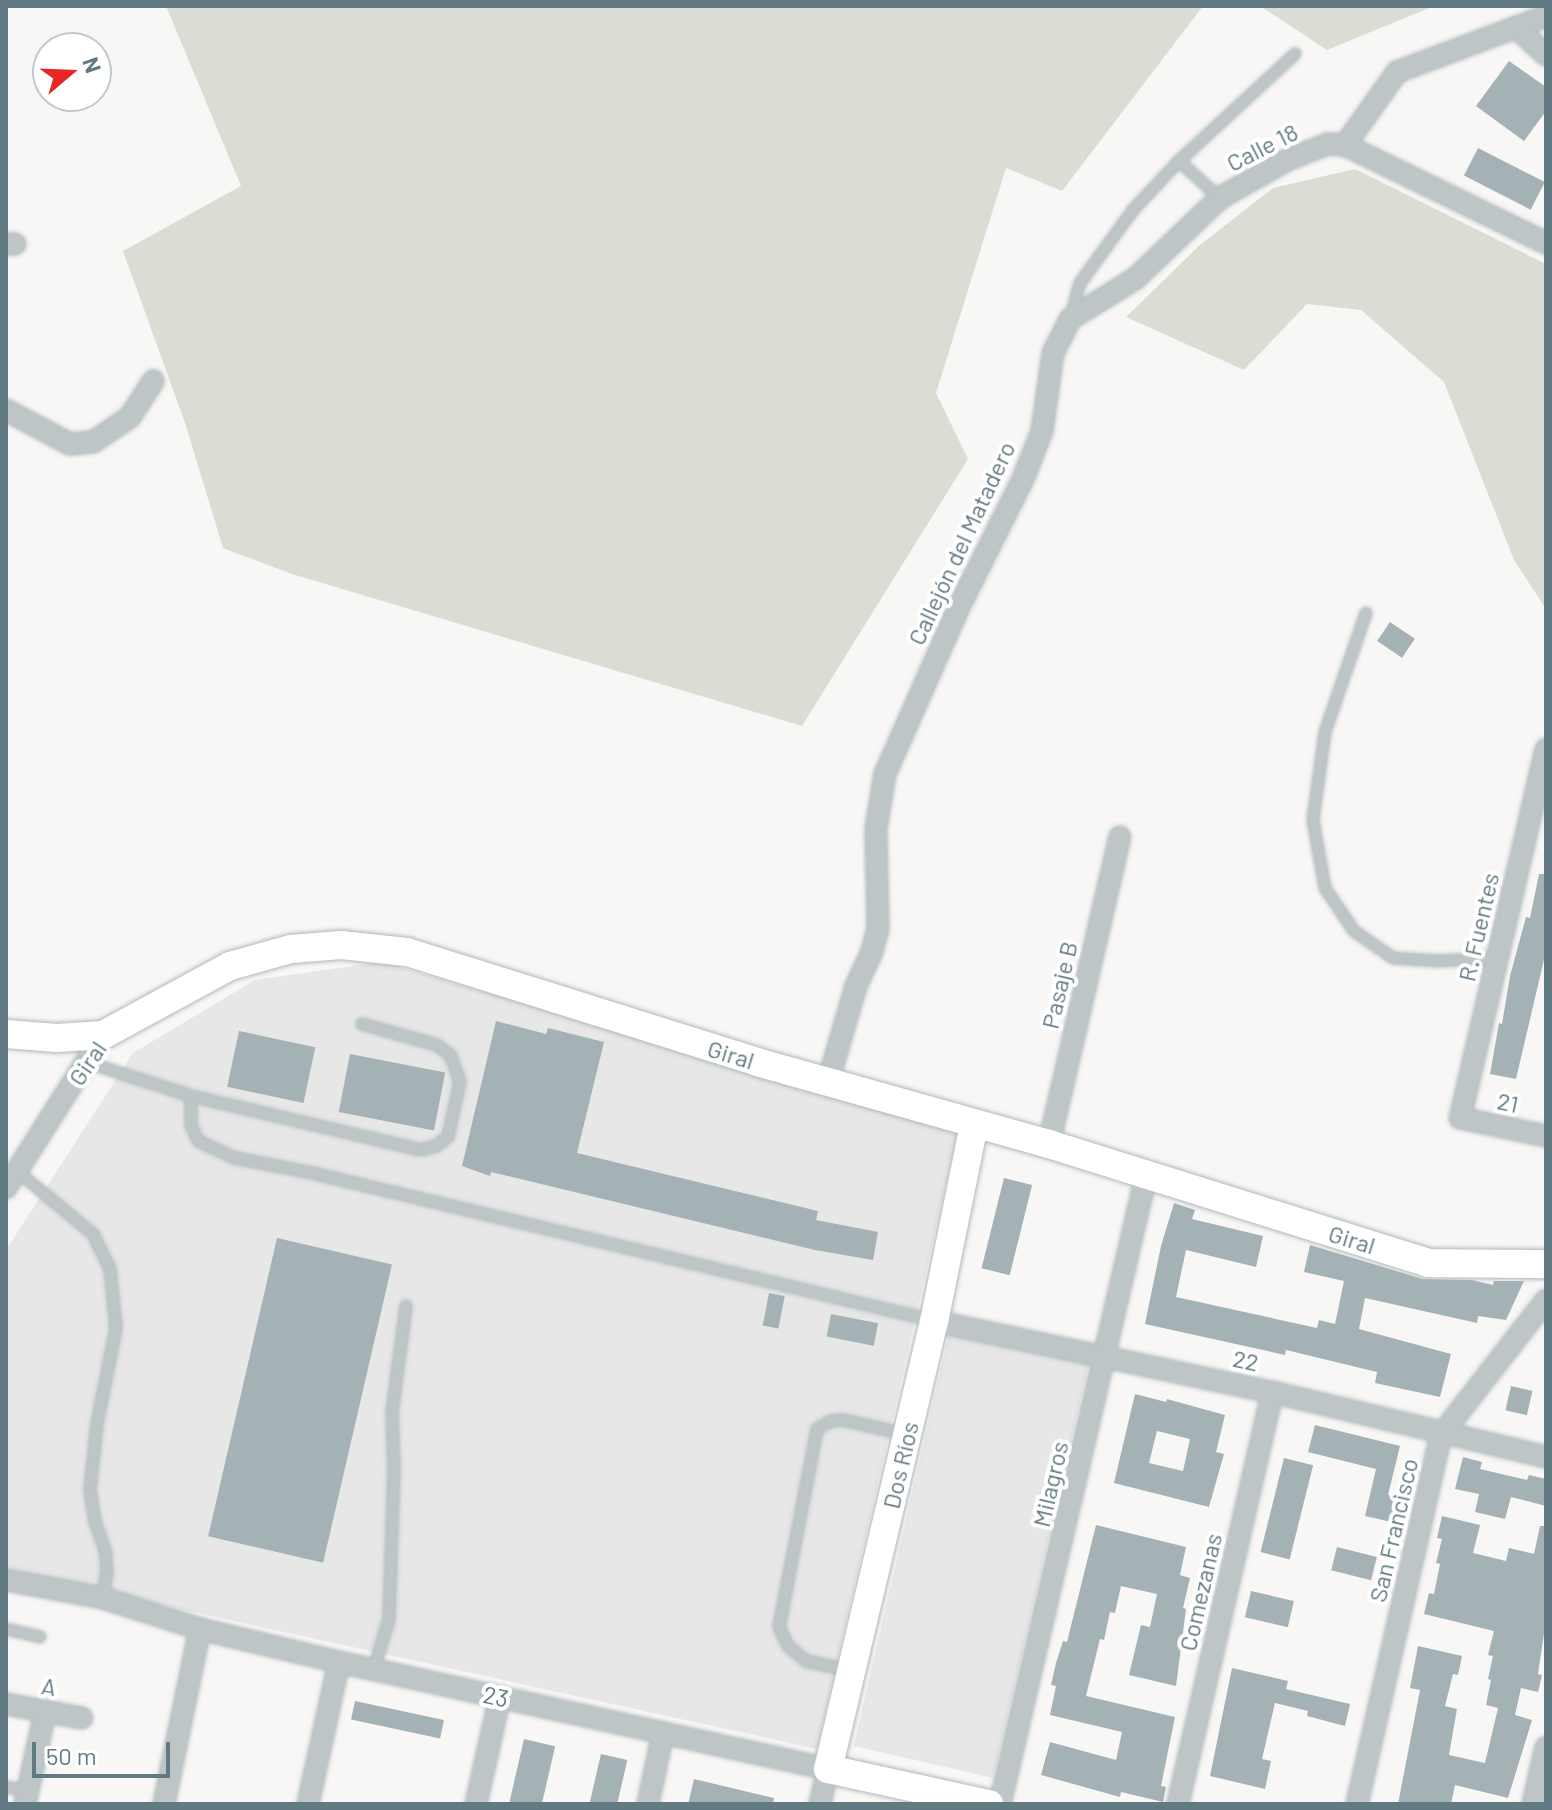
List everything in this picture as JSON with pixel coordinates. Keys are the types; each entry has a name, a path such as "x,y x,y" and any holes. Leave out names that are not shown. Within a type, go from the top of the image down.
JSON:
{"street":[{"path":"1546,16 1397,72 1345,145 1546,243"},
{"path":"1516,27 1546,55"},
{"name":"Calle 18","path":"1070,319 1136,278 1220,198 1287,160 1328,144 1345,145"},
{"name":"Callejón del Matadero","path":"828,1082 856,986 872,951 878,928 876,829 885,774 952,622 1023,479 1042,431 1053,353 1070,319"},
{"path":"6,410 70,444 93,442 130,417 153,381"},
{"name":"R. Fuentes","path":"1460,1118 1498,958 1538,826 1546,749"},
{"name":"Pasaje B","path":"1049,1144 1120,837"},
{"name":"Giral","path":"11,1180 103,1035 230,966 291,949 341,945 407,952 828,1082 1049,1144 1428,1263 1546,1264"},
{"path":"6,1034 57,1038 103,1035"},
{"name":"21","path":"1460,1118 1546,1136"},
{"name":"Dos Ríos","path":"820,1804 934,1321 974,1125"},
{"name":"Milagros","path":"1000,1804 1107,1356 1146,1176"},
{"name":"San Francisco","path":"1357,1804 1441,1435 1546,1300"},
{"name":"22","path":"934,1321 1272,1392 1441,1435 1546,1457"},
{"name":"Comezanas","path":"1178,1804 1272,1392"},
{"name":"23","path":"6,1580 103,1598 200,1629 339,1662 989,1804"},
{"path":"164,1804 200,1629"},
{"path":"308,1804 339,1662"},
{"path":"476,1804 500,1697"},
{"name":"A","path":"6,1704 82,1718"},
{"path":"27,1798 45,1712"},
{"path":"648,1804 663,1733"},
{"path":"1533,1804 1546,1747"}],"lane":[{"name":"Callejón del Matadero","path":"1070,319 1080,283 1133,210 1179,161 1295,54"},
{"path":"1179,161 1220,198"},
{"path":"1366,613 1325,732 1313,820 1325,888 1354,931 1393,958 1439,961 1498,958"},
{"path":"86,1062 191,1096 421,1150 436,1146 448,1137 460,1082 451,1056 437,1045 362,1024"},
{"path":"191,1096 191,1125 198,1141 235,1158 328,1176 934,1321"},
{"path":"11,1180 93,1234 110,1269 116,1328 97,1424 90,1490 95,1522 105,1549 107,1570 103,1598"},
{"path":"374,1669 389,1619 394,1472 392,1413 406,1306"},
{"path":"851,1670 806,1661 788,1646 779,1627 817,1429 831,1421 843,1420 907,1434"},
{"path":"6,1629 40,1637"},
{"path":"6,1787 27,1798"}],"shaded area":[{"path":"166,6 1203,6 1062,191 1006,168 936,393 968,459 802,726 292,574 223,548 185,423 123,251 241,186"},
{"path":"1260,6 1434,6 1327,50"},
{"path":"1355,169 1546,264 1546,609 1514,560 1444,382 1361,310 1307,304 1244,370 1126,317 1200,245 1273,188"},
{"path":"380,962 959,1127 817,1749 6,1571 6,1250 133,1053 255,980"},
{"path":"951,1325 1090,1357 993,1778 854,1746"}],"building":[{"path":"1509,61 1546,87 1546,111 1524,141 1476,106"},
{"path":"1478,148 1545,182 1531,210 1464,176"},
{"path":"1390,622 1415,639 1402,658 1377,641"},
{"path":"1539,874 1546,874 1546,951 1516,1079 1490,1074 1510,976 1526,917 1530,918"},
{"path":"496,1021 546,1034 548,1028 604,1042 577,1153 818,1211 816,1220 878,1232 873,1260 815,1250 491,1172 490,1176 462,1166"},
{"path":"239,1031 315,1047 303,1103 227,1087"},
{"path":"350,1054 445,1073 434,1130 339,1112"},
{"path":"1004,1178 1032,1185 1010,1275 982,1268"},
{"path":"1174,1203 1195,1210 1192,1219 1263,1236 1256,1267 1186,1250 1176,1297 1317,1328 1319,1320 1335,1324 1344,1281 1304,1272 1310,1245 1423,1279 1472,1280 1493,1285 1494,1281 1524,1281 1506,1320 1478,1316 1477,1323 1365,1298 1359,1329 1451,1354 1440,1397 1375,1383 1377,1372 1286,1350 1285,1355 1145,1324 1161,1246"},
{"path":"277,1238 392,1265 323,1563 208,1536"},
{"path":"769,1293 785,1296 778,1328 763,1325"},
{"path":"831,1314 878,1323 874,1346 827,1337"},
{"path":"1511,1386 1532,1391 1527,1415 1505,1410"},
{"path":"1135,1394 1166,1402 1167,1399 1225,1415 1216,1452 1224,1454 1209,1507 1114,1483","holes":["1157,1431 1190,1439 1183,1471 1149,1463"]},
{"path":"1315,1425 1400,1446 1388,1495 1401,1498 1396,1523 1365,1516 1376,1469 1308,1452"},
{"path":"1463,1457 1482,1462 1480,1469 1527,1480 1529,1475 1546,1479 1546,1506 1511,1497 1505,1519 1475,1512 1479,1494 1455,1489"},
{"path":"1284,1458 1313,1465 1290,1559 1261,1552"},
{"path":"1442,1516 1480,1525 1473,1553 1506,1561 1509,1548 1534,1554 1540,1526 1546,1526 1546,1620 1538,1674 1542,1675 1538,1692 1521,1688 1515,1715 1532,1720 1508,1798 1455,1785 1451,1804 1398,1804 1420,1690 1410,1688 1418,1646 1462,1656 1458,1675 1453,1674 1445,1706 1457,1709 1449,1755 1485,1763 1498,1708 1486,1705 1493,1656 1488,1655 1494,1631 1424,1614 1429,1593 1434,1594 1440,1564 1436,1563 1442,1539 1437,1538"},
{"path":"1096,1525 1186,1547 1180,1575 1190,1578 1183,1608 1186,1609 1176,1686 1129,1675 1141,1625 1150,1627 1157,1594 1121,1586 1115,1613 1110,1612 1104,1640 1100,1639 1086,1696 1175,1717 1161,1786 1166,1787 1163,1802 1121,1792 1120,1797 1041,1775 1050,1742 1116,1760 1122,1732 1050,1715 1056,1686 1051,1685 1056,1663 1063,1641 1067,1642"},
{"path":"1337,1547 1377,1557 1371,1580 1331,1570"},
{"path":"1251,1591 1294,1601 1288,1627 1245,1617"},
{"path":"1232,1668 1288,1681 1286,1689 1350,1704 1345,1726 1307,1716 1308,1711 1275,1703 1262,1759 1271,1761 1265,1789 1210,1776"},
{"path":"355,1701 444,1720 440,1739 351,1720"},
{"path":"524,1739 555,1746 542,1804 509,1804"},
{"path":"601,1754 627,1760 617,1804 590,1804"},
{"path":"694,1779 774,1798 773,1804 688,1804"}]}
